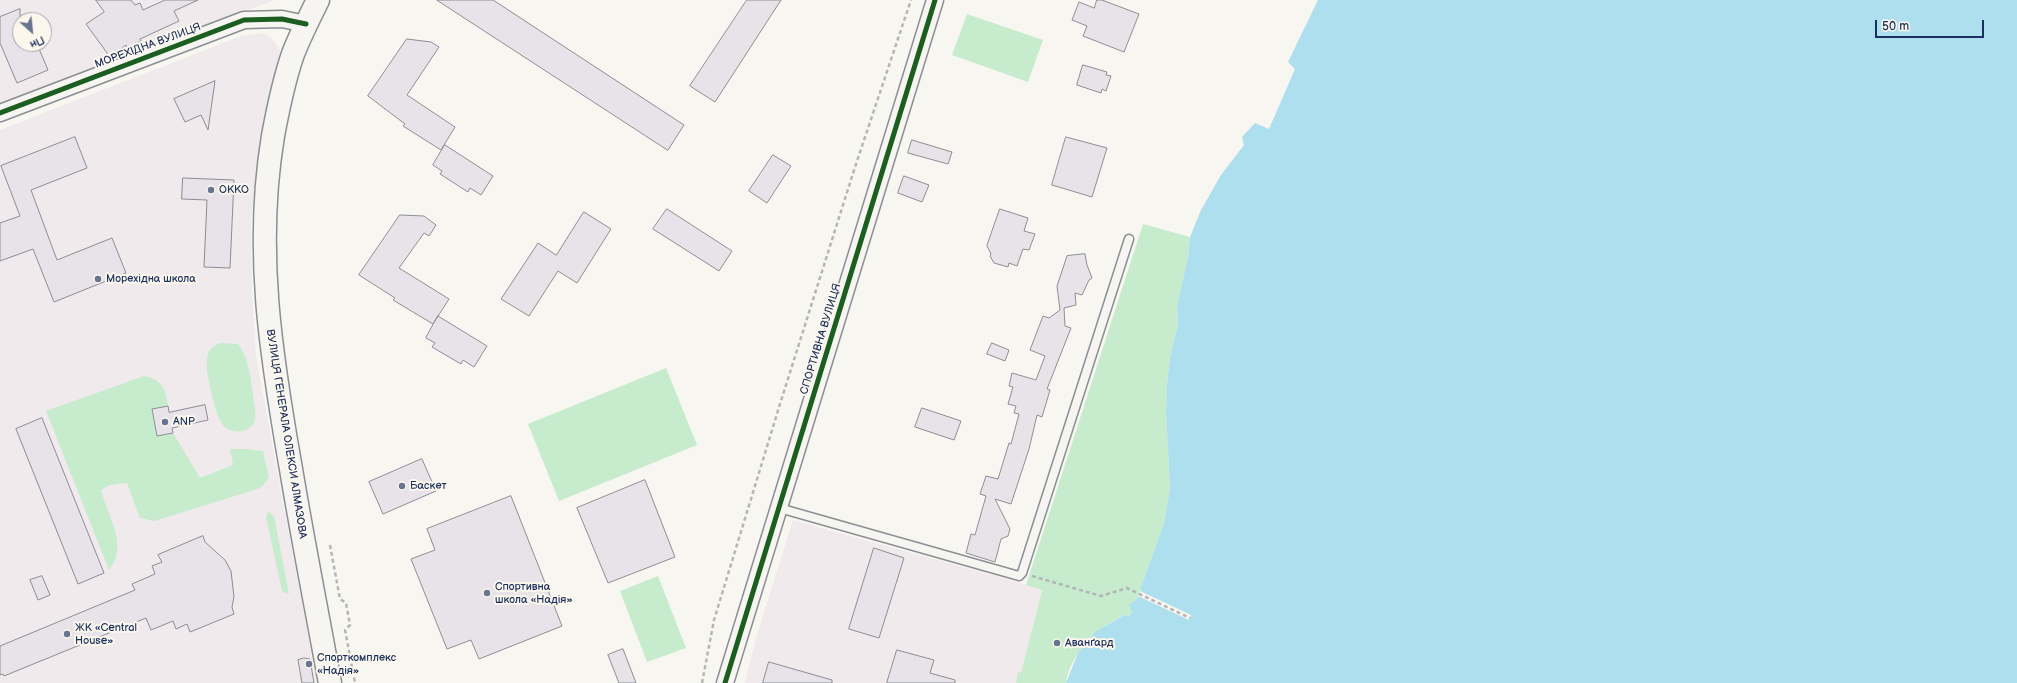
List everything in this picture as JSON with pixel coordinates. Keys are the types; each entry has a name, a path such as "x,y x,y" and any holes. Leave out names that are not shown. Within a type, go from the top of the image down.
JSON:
{"main road":[{"name":"ВУЛИЦЯ ГЕНЕРАЛА ОЛЕКСИ АЛМАЗОВА","path":"318,0 293,55 277,113 270,155 265,205 264,251 271,356 304,550 330,683"}],"street":[{"name":"СПОРТИВНА ВУЛИЦЯ","path":"725,683 935,0"},
{"name":"МОРЕХІДНА ВУЛИЦЯ","path":"0,113 244,20 264,18 282,19 306,24"}],"lane":[{"path":"779,508 1019,576 1022,573 1129,239"}],"path":[{"path":"702,683 714,620 773,426 856,164 911,0"},
{"path":"330,544 340,599 346,603 350,625 345,630 355,683"},
{"path":"1022,573 1101,596 1127,588 1190,618"}],"shaded area":[{"path":"0,0 275,0 0,104"},
{"path":"260,33 269,36 275,42 280,51 280,61 260,142 251,221 252,291 256,357 317,683 0,683 0,130 241,36"},
{"path":"793,520 1042,589 1021,673 1018,673 1016,683 745,683 756,638"}],"green space":[{"path":"967,14 1043,40 1028,82 952,55"},
{"path":"1143,224 1190,237 1188,257 1177,306 1178,324 1170,358 1167,384 1166,412 1170,488 1164,523 1141,587 1140,595 1130,605 1132,612 1129,616 1124,615 1114,620 1087,642 1073,661 1066,683 1016,683 1018,672 1021,673 1042,590 1026,585"},
{"path":"220,343 238,344 248,364 255,418 251,427 239,432 226,428 220,421 209,381 207,358 211,349"},
{"path":"666,368 697,445 559,501 528,424"},
{"path":"144,376 150,377 159,382 166,395 168,406 152,409 157,436 173,433 200,478 233,465 230,449 247,449 263,451 269,478 260,488 155,521 140,518 127,483 110,485 101,490 112,521 117,541 115,560 109,570 46,411"},
{"path":"268,511 274,516 289,594 282,591 266,517"},
{"path":"658,576 686,648 647,662 620,591"}],"water":[{"path":"1318,0 2017,0 2017,683 1066,683 1078,653 1095,632 1124,615 1129,616 1132,612 1129,605 1137,599 1141,593 1141,587 1164,523 1170,488 1166,412 1167,384 1170,358 1178,324 1177,306 1188,257 1190,237 1201,210 1221,175 1244,145 1242,137 1255,123 1269,129 1295,69 1288,62"}],"pier":[{"path":"1140,591 1191,615 1189,620 1138,596"}],"building":[{"path":"96,0 131,0 135,5 140,3 143,10 165,0 198,0 174,11 179,21 140,39 141,41 127,48 126,45 110,57 86,24 104,12"},
{"path":"437,0 493,0 684,125 668,150"},
{"path":"747,0 781,0 715,102 690,86"},
{"path":"1097,0 1102,0 1139,14 1124,52 1083,36 1087,26 1072,20 1079,2 1094,8"},
{"path":"20,9 20,12 12,12"},
{"path":"12,12 12,52 40,52 48,70 17,83 0,43 0,17"},
{"path":"407,39 431,42 439,47 407,95 455,127 441,150 403,126 405,124 368,96"},
{"path":"1083,65 1107,72 1106,75 1111,76 1106,91 1102,89 1101,93 1077,85"},
{"path":"215,81 208,130 201,115 185,122 174,99"},
{"path":"75,137 87,168 31,190 57,260 112,238 126,273 54,302 33,249 0,261 0,223 20,216 1,166"},
{"path":"1066,137 1107,148 1092,197 1052,185"},
{"path":"912,140 952,152 948,164 908,153"},
{"path":"445,145 493,176 481,195 470,188 468,192 440,174 442,171 433,165"},
{"path":"773,155 791,166 767,203 749,191"},
{"path":"904,176 929,185 922,202 898,193"},
{"path":"183,178 234,180 230,268 204,267 207,200 182,199"},
{"path":"667,209 732,251 719,271 653,229"},
{"path":"1000,209 1028,218 1024,231 1035,234 1029,250 1023,249 1017,266 1009,263 1008,267 994,263 987,246"},
{"path":"584,212 611,229 577,283 558,271 529,316 501,299 538,243 556,255"},
{"path":"400,215 424,216 436,225 429,236 424,233 399,268 449,299 433,324 393,300 395,298 359,275"},
{"path":"1085,254 1092,278 1089,280 1082,295 1075,293 1076,305 1064,308 1065,326 1071,328 1047,389 1050,390 1042,417 1037,415 1029,449 1011,504 995,499 1010,529 1008,536 1001,539 995,562 966,553 971,534 975,535 986,496 980,494 986,476 998,479 1009,443 1011,444 1019,414 1014,413 1016,406 1008,404 1013,387 1009,386 1012,373 1036,380 1045,356 1030,350 1043,316 1049,318 1060,310 1057,286 1067,256"},
{"path":"438,316 487,346 474,367 463,360 461,364 432,347 435,343 426,338"},
{"path":"992,343 1009,350 1005,361 987,354"},
{"path":"205,405 208,420 172,428 173,433 157,436 152,409 168,406 169,412"},
{"path":"922,408 961,421 954,440 915,427"},
{"path":"42,418 104,573 78,584 16,429"},
{"name":"Баскет","path":"422,459 436,491 383,514 369,482"},
{"path":"645,480 675,557 608,583 577,508"},
{"name":"Спортивна школа «Надія»","path":"511,496 562,626 479,659 471,640 447,649 411,559 435,550 427,529"},
{"path":"203,536 205,542 225,560 231,571 234,597 232,607 234,614 190,632 187,624 176,629 173,621 151,630 146,618 4,676 3,674 0,675 0,646 135,590 132,584 155,574 152,566 162,562 158,555"},
{"path":"874,548 904,558 879,638 849,629"},
{"path":"42,576 50,595 38,600 30,580"},
{"path":"623,649 636,683 619,683 608,655"},
{"path":"897,650 934,660 930,673 955,680 955,683 887,683"},
{"path":"304,658 310,659 314,683 302,683 298,660"},
{"path":"769,662 832,680 832,683 763,683"}],"cycle path":[{"path":"725,683 935,0"},
{"path":"0,113 244,20 282,19 306,24"}],"place":[{"name":"ОККО","path":"211,190"},
{"name":"Морехідна школа","path":"98,279"},
{"name":"ANP","path":"165,422"},
{"name":"Баскет","path":"402,486"},
{"name":"Спортивна школа «Надія»","path":"487,593"},
{"name":"ЖК «Central House»","path":"67,634"},
{"name":"Аванґард","path":"1057,643"},
{"name":"Спорткомплекс «Надія»","path":"309,664"}]}
